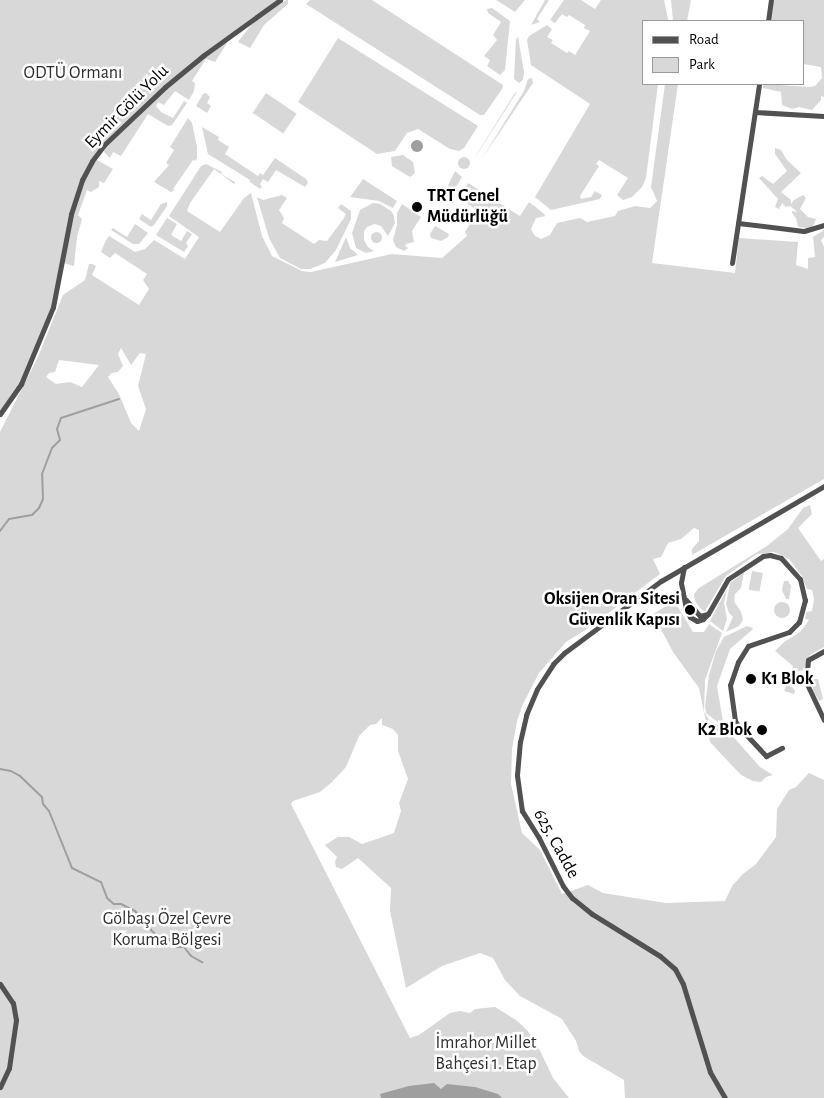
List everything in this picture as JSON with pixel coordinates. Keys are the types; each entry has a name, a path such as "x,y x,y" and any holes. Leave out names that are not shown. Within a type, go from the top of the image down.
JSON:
{"street":[{"name":"Eymir Gölü Yolu","path":"0,414 21,384 53,306 71,214 82,180 92,161 105,144 165,87 227,37 280,0"},
{"path":"768,20 771,0"},
{"path":"732,263 759,85"},
{"path":"754,112 824,116"},
{"path":"738,223 804,231 824,225"},
{"name":"625. Cadde","path":"725,1098 710,1072 679,976 669,963 607,925 572,898 539,838 525,817 518,787 520,742 526,715 537,689 554,664 576,643 684,566 824,486"},
{"path":"684,566 681,583 687,612 690,617 697,620 703,619 708,614 728,579 763,556 781,558 800,579 805,600 799,622 789,632 748,646 740,657 730,685 735,720 739,727 766,756 782,748"},
{"path":"686,600 700,616 708,614"},
{"path":"824,652 810,658 807,663 808,689 824,720"},
{"path":"0,984 12,1003 16,1020 9,1068 0,1087"}],"green space":[{"name":"ODTÜ Ormanı","path":"0,0 278,0 185,70 98,152 76,196 56,295 21,384 0,414"},
{"path":"288,0 288,4 264,25 250,48 238,42 254,21"},
{"path":"310,0 372,0 503,85 502,89 484,115 480,115 306,4"},
{"path":"496,0 525,0 515,12"},
{"path":"545,0 549,0 537,19 540,22 531,25"},
{"path":"564,0 581,0 595,9 601,0 664,0 668,20 642,20 642,85 658,85 646,178 642,187 632,197 623,200 617,195 628,178 599,160 596,164 599,166 580,196 581,199 591,197 595,191 602,195 600,199 551,210 535,197 590,104 531,65 527,40 529,36 547,25 552,29 547,37 553,40 551,43 567,53 569,51 575,55 590,31 584,28 585,25 569,15 567,17 562,14 555,23 550,20"},
{"path":"671,0 691,0 687,20 673,20"},
{"path":"771,0 824,0 824,97 821,96 821,100 812,110 799,107 792,109 782,105 781,92 763,88 763,85 810,87 815,86 822,78 821,67 804,64 804,20 769,20"},
{"path":"492,8 510,21 505,70 500,75 487,66 490,60 484,56 497,40 493,35 501,22 488,13 487,9"},
{"path":"518,37 524,72 523,80 519,83 514,79 516,39"},
{"path":"338,38 478,126 464,148 459,151 450,149 418,129 407,133 395,151 377,154 298,102"},
{"path":"225,42 227,43 215,62 206,59 192,81 195,83 194,91 189,100 175,91 164,105 158,102 156,106 161,112 173,118 184,101 187,103 172,125 168,126 148,114 121,156 113,152 110,158 104,152 105,147 168,87"},
{"path":"532,78 533,83 481,160 524,91 528,79"},
{"path":"665,85 678,85 652,263 735,273 739,238 798,242 796,265 808,269 808,258 815,257 813,237 824,230 824,237 821,240 824,247 824,479 692,555 692,549 699,541 699,530 694,528 681,539 668,543 661,557 653,559 660,574 590,627 566,642 539,673 523,704 517,721 512,749 511,784 522,833 540,850 562,894 588,885 603,893 666,903 725,901 732,886 756,864 776,837 777,809 789,790 796,787 809,773 824,780 824,1098 625,1098 624,1080 583,1056 562,1019 520,996 505,980 493,958 480,953 442,966 406,988 390,911 391,888 358,858 342,869 336,867 337,857 325,845 338,837 349,837 362,844 394,833 401,811 399,803 408,779 398,751 398,735 393,729 382,725 382,718 376,724 370,725 359,736 346,767 332,782 320,792 293,801 291,804 410,1038 419,1035 450,1013 460,1011 470,1013 475,1009 495,1007 516,1020 527,1030 536,1042 553,1078 569,1098 0,1098 0,432 38,357 63,295 85,280 89,264 92,264 96,266 92,275 139,305 149,289 143,280 147,274 115,253 110,258 101,252 105,242 109,236 135,252 145,249 154,240 185,259 199,237 169,216 201,166 206,164 222,172 221,174 235,182 234,184 214,169 190,203 187,211 220,232 244,198 251,193 262,236 272,256 302,271 311,272 392,254 442,258 467,236 465,232 478,211 462,200 462,193 468,183 520,216 529,202 537,208 546,216 536,218 531,229 535,236 541,239 550,235 557,223 580,218 587,222 615,216 618,211 635,206 650,208 657,201 651,187","holes":["121,348 131,365 140,353 146,354 138,386 146,409 139,431 131,423 119,394 108,377 112,373 118,372 123,366 118,354","59,360 99,365 82,387 70,382 56,384 46,377 49,373 55,372"]},
{"path":"517,92 476,156 475,157 515,93"},
{"path":"206,93 210,97 207,103 211,106 207,113 196,106 203,94"},
{"path":"266,93 297,114 283,134 253,113"},
{"path":"188,118 192,123 197,147 197,158 195,161 193,160 173,189 175,190 171,192 154,182 169,165 166,163 174,150 170,147"},
{"path":"202,127 219,137 218,140 229,147 225,154 258,176 260,173 263,175 275,158 306,179 308,183 305,187 276,170 268,182 263,179 260,189 250,180 208,154"},
{"path":"775,148 781,150 787,160 801,173 781,192 791,200 791,204 803,195 806,198 800,209 808,217 816,219 813,226 808,228 798,227 792,211 797,212 790,206 786,207 782,203 779,209 775,207 778,199 759,178 762,176 773,184 787,171 775,154"},
{"path":"403,155 413,162 415,173 410,177 392,166 391,157"},
{"path":"462,157 466,157 470,163 466,169 462,169 458,165 458,161"},
{"path":"97,160 113,169 104,183 99,181 99,187 91,192 87,190 78,215 82,219 77,237 74,266 63,263 73,216 83,183 94,162"},
{"path":"455,171 462,177 452,194 445,196 442,191 443,188 446,190"},
{"path":"363,179 397,201 393,208 379,201 350,197"},
{"path":"282,195 287,198 279,210 284,218 282,223 314,244 319,240 327,241 344,218 346,214 338,208 341,204 351,211 351,219 336,250 325,263 310,269 301,269 280,258 269,238 257,197 263,200"},
{"path":"167,202 167,206 151,227 139,219 142,214 151,220 161,204"},
{"path":"373,203 380,204 391,211 395,223 388,236 381,226 374,224 367,227 364,231 364,240 368,247 374,251 366,253 356,248 352,233 360,210"},
{"path":"402,204 421,217 412,231 414,242 406,244 405,246 408,248 404,251 396,247 393,240 397,225 397,213"},
{"path":"167,218 177,224 171,235 181,241 187,231 192,234 186,243 188,246 184,252 156,235"},
{"path":"135,224 148,233 139,244 133,244 111,230 113,228 127,237"},
{"path":"435,226 449,234 448,237 441,241 431,238 430,234"},
{"path":"376,231 382,237 376,243 370,237"},
{"path":"346,237 350,248 358,255 335,262"},
{"path":"810,505 812,514 798,528 821,561 824,559 824,647 810,655 804,670 795,672 791,677 790,684 795,691 794,694 784,691 793,666 775,651 784,642 800,632 809,620 805,619 806,612 812,611 814,599 812,590 807,589 802,576 789,559 774,552 757,554 726,576 705,611 695,601 694,594 699,588 767,546 788,529 803,508"},
{"path":"752,571 763,573 760,592 749,590"},
{"path":"744,572 741,588 735,594 734,601 741,612 743,620 739,626 726,632 733,617 729,613 726,604 730,583"},
{"path":"784,581 788,581 791,586 789,599 786,599 782,590"},
{"path":"727,589 724,603 727,619 723,631 710,621"},
{"path":"782,602 790,610 782,618 774,610"},
{"path":"668,605 678,607 693,632 704,632 709,624 722,633 705,680 704,712 710,721 729,732 760,767 773,775 766,777 761,782 753,781 741,775 710,742 699,688 673,652 653,614"},
{"path":"747,626 753,628 730,649 717,686 724,727 706,713 705,706 709,675 716,651 724,637"},
{"path":"814,679 818,679 823,699 819,701 813,690"}],"shaded area":[{"path":"415,140 419,140 423,146 419,152 415,152 411,148 411,144"},
{"path":"434,1083 441,1089 447,1084 475,1087 498,1094 502,1098 381,1098 380,1094 409,1086"}],"waterway":[{"path":"0,531 9,519 32,515 39,508 43,499 42,474 52,448 60,440 57,429 61,418 119,399"},
{"path":"0,769 11,771 20,776 42,797 43,804 49,811 72,868 101,882 107,898 114,904 121,904 135,911 140,917 145,917 151,930 161,939 169,939 177,947 184,947 191,956 202,962"}],"place":[{"name":"TRT Genel Müdürlüğü","path":"417,207"},
{"name":"Oksijen Oran Sitesi Güvenlik Kapısı","path":"690,610"},
{"name":"K1 Blok","path":"751,679"},
{"name":"K2 Blok","path":"762,730"}],"park label":[{"name":"Gölbaşı Özel Çevre Koruma Bölgesi","path":"167,930"},
{"name":"İmrahor Millet Bahçesi 1. Etap","path":"486,1054"}]}
